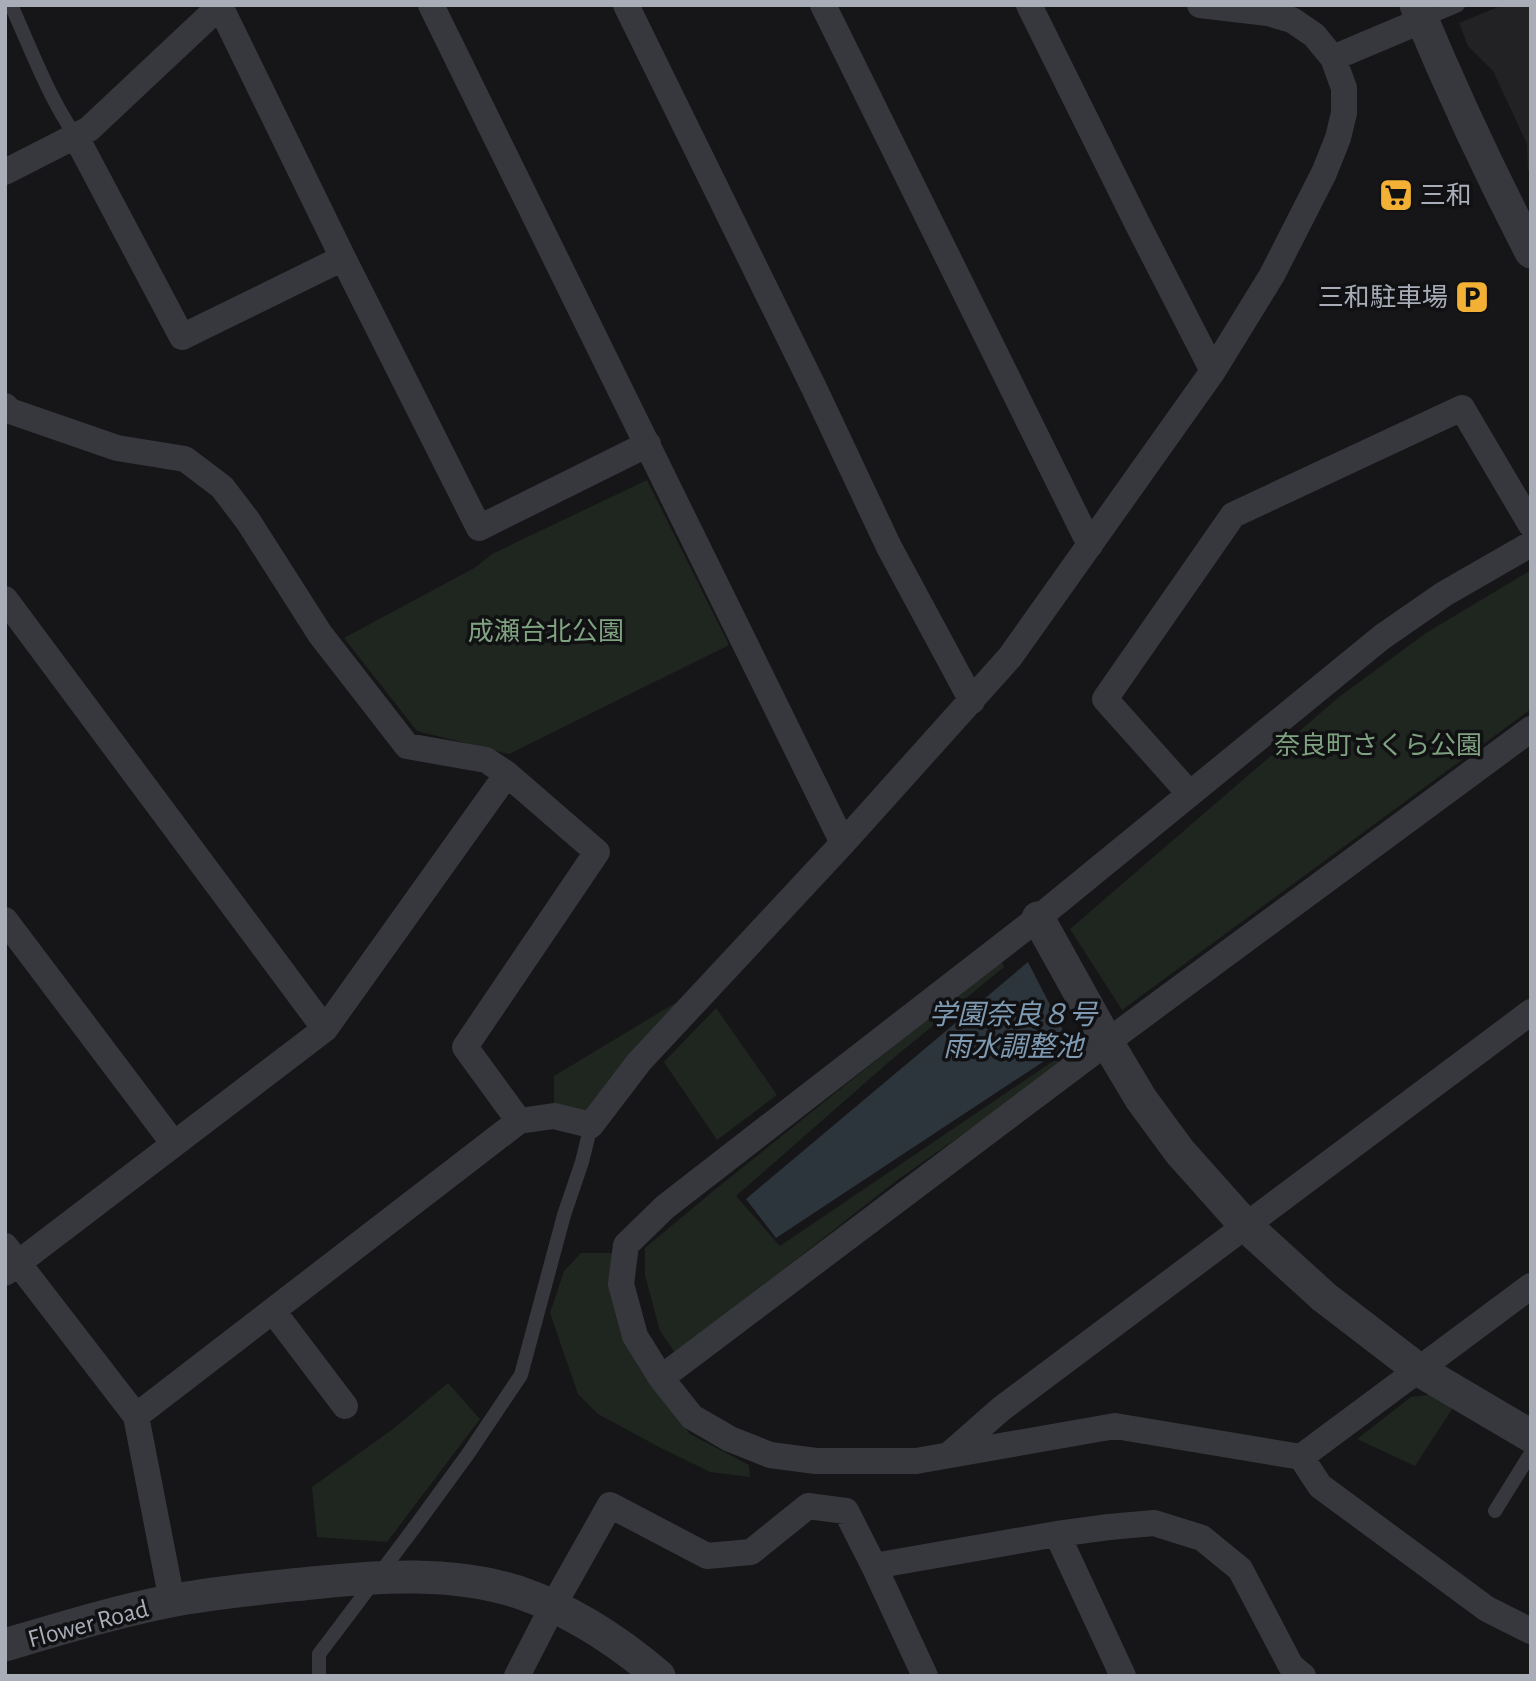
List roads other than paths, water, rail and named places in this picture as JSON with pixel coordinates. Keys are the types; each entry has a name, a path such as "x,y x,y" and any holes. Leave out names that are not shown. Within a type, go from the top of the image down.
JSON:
{"street":[{"path":"431,5 843,842"},
{"path":"626,5 814,387 889,547 972,701"},
{"path":"823,5 1090,545"},
{"path":"1030,5 1213,371"},
{"path":"136,1416 519,1121 554,1116 591,1125 639,1062 1010,657 1213,371 1272,275 1324,173 1338,138 1344,113 1344,88 1334,58 1314,35 1292,20 1268,13 1200,5"},
{"path":"5,172 89,129 215,8 479,528 648,444"},
{"path":"1334,58 1420,13 1515,207 1531,252"},
{"path":"75,135 182,337 343,258"},
{"path":"1189,793 1105,699 1233,515 1462,408 1531,525"},
{"path":"7,410 117,448 185,459 222,487 248,521 320,634 407,746 486,760 508,774 597,852 466,1047 519,1121"},
{"path":"1531,544 1444,594 1382,637 1038,918 666,1207 626,1245 621,1284 635,1336 661,1378 692,1417 730,1439 770,1455 816,1461 862,1462 916,1461 1115,1426 1301,1457 1531,1286"},
{"path":"5,599 325,1029"},
{"path":"661,1378 1107,1042 1531,729"},
{"path":"172,1601 136,1416 9,1261 174,1144 325,1029 508,774"},
{"path":"1038,918 1141,1098 1180,1152 1246,1226 1324,1297 1419,1370 1531,1436"},
{"path":"5,920 174,1144"},
{"path":"950,1454 1001,1409 1531,1012"},
{"path":"273,1311 345,1406"},
{"path":"1301,1457 1320,1486 1487,1609 1531,1631"},
{"path":"517,1676 610,1505 707,1556 751,1552 808,1506 846,1511 925,1676"},
{"path":"874,1566 1057,1534 1154,1523 1202,1538 1240,1569 1291,1666 1303,1676"},
{"path":"1057,1534 1123,1676"},
{"name":"Flower Road","path":"5,1645 172,1601 334,1581 420,1577 475,1582 517,1592 553,1606 619,1644 659,1676"}],"lane":[{"path":"11,5 64,120 75,135"},
{"path":"1420,13 1458,5"},
{"path":"319,1676 319,1654 468,1454 521,1374 591,1125"},
{"path":"1495,1511 1531,1453"}],"water":[{"name":"学園奈良８号 雨水調整池","path":"1028,962 1070,1044 776,1238 746,1199"}],"place":[{"name":"三和","path":"1396,195"},
{"name":"三和駐車場","path":"1472,297"}],"park label":[{"name":"成瀬台北公園","path":"546,631"},
{"name":"奈良町さくら公園","path":"1378,745"}]}
